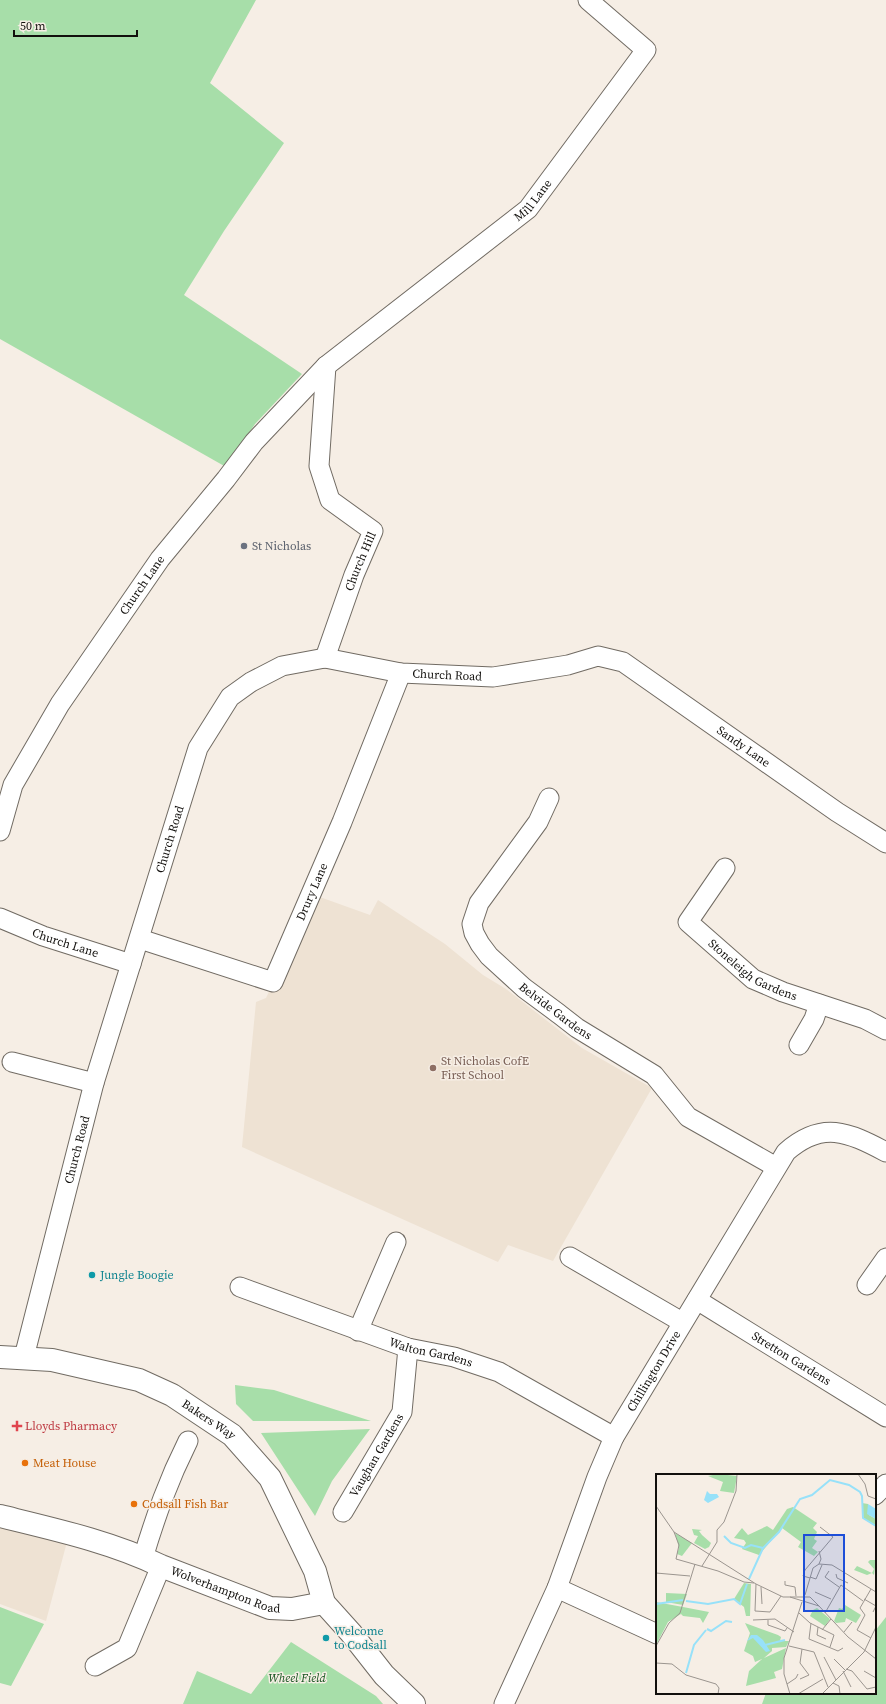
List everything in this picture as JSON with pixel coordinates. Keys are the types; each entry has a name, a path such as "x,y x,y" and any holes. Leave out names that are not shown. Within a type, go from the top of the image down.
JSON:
{"street":[{"name":"Mill Lane","path":"326,366 528,209 646,50 588,0"},
{"name":"Church Hill","path":"325,658 354,575 373,531 330,500 319,466 326,366"},
{"name":"Church Lane","path":"0,831 13,785 60,704 160,559 226,479 254,442 326,366"},
{"name":"Church Road","path":"24,1357 94,1082 140,939 198,748 230,697 251,682 282,666 325,658 401,672 493,677 568,665 598,656"},
{"name":"Sandy Lane","path":"598,656 623,662 836,812 886,843"},
{"name":"Drury Lane","path":"140,939 273,982 342,822 401,672"},
{"name":"Belvide Gardens","path":"550,798 538,822 479,903 472,924 474,933 480,944 489,956 524,988 576,1028 654,1075 688,1117 776,1167"},
{"name":"Stoneleigh Gardens","path":"725,868 688,922 754,979 783,992 865,1018 886,1030"},
{"name":"Church Lane","path":"0,918 43,936 131,964"},
{"path":"799,1045 814,1019 819,1004"},
{"path":"12,1062 94,1082"},
{"name":"Chillington Drive","path":"504,1704 558,1588 597,1477 614,1437 682,1322 697,1300 786,1152 796,1142 818,1132 833,1131 850,1134 886,1152"},
{"path":"358,1331 396,1242"},
{"path":"570,1257 682,1322"},
{"path":"867,1285 886,1258"},
{"name":"Walton Gardens","path":"240,1287 408,1348 454,1357 499,1372 614,1437"},
{"name":"Stretton Gardens","path":"697,1300 886,1417"},
{"name":"Vaughan Gardens","path":"343,1512 402,1412 408,1348"},
{"name":"Bakers Way","path":"0,1357 24,1357 52,1360 139,1380 172,1395 232,1435 270,1478 315,1571 324,1603"},
{"path":"95,1666 127,1648 152,1562 161,1499 172,1472 188,1441"},
{"path":"876,1494 886,1484"},
{"name":"Wolverhampton Road","path":"0,1516 76,1535 152,1562 270,1608 292,1610 324,1603"},
{"path":"558,1588 656,1634"},
{"path":"324,1603 351,1633 384,1675 414,1704"}],"shaded area":[{"name":"St Nicholas CofE First School","path":"317,896 370,915 378,900 445,944 483,975 506,989 582,1048 652,1088 553,1261 508,1245 498,1262 242,1147 256,1002 266,998 298,930"},
{"path":"0,1523 68,1538 46,1621 0,1604"}],"green space":[{"path":"0,0 256,0 210,83 284,143 224,231 184,295 302,374 255,424 226,467 0,339"},
{"path":"235,1385 274,1390 371,1421 253,1421 236,1404"},
{"path":"370,1429 332,1481 315,1516 261,1433"},
{"path":"0,1607 44,1624 11,1686 0,1683"},
{"path":"886,1617 886,1704 762,1704 766,1694 876,1694 876,1630"},
{"name":"Wheel Field","path":"291,1642 376,1696 383,1704 183,1704 197,1671 251,1694"}],"place":[{"name":"St Nicholas","path":"244,546"},
{"name":"St Nicholas CofE First School","path":"433,1068"},
{"name":"Jungle Boogie","path":"92,1275"},
{"name":"Lloyds Pharmacy","path":"17,1426"},
{"name":"Meat House","path":"25,1463"},
{"name":"Codsall Fish Bar","path":"134,1504"},
{"name":"Welcome to Codsall","path":"326,1638"}]}
